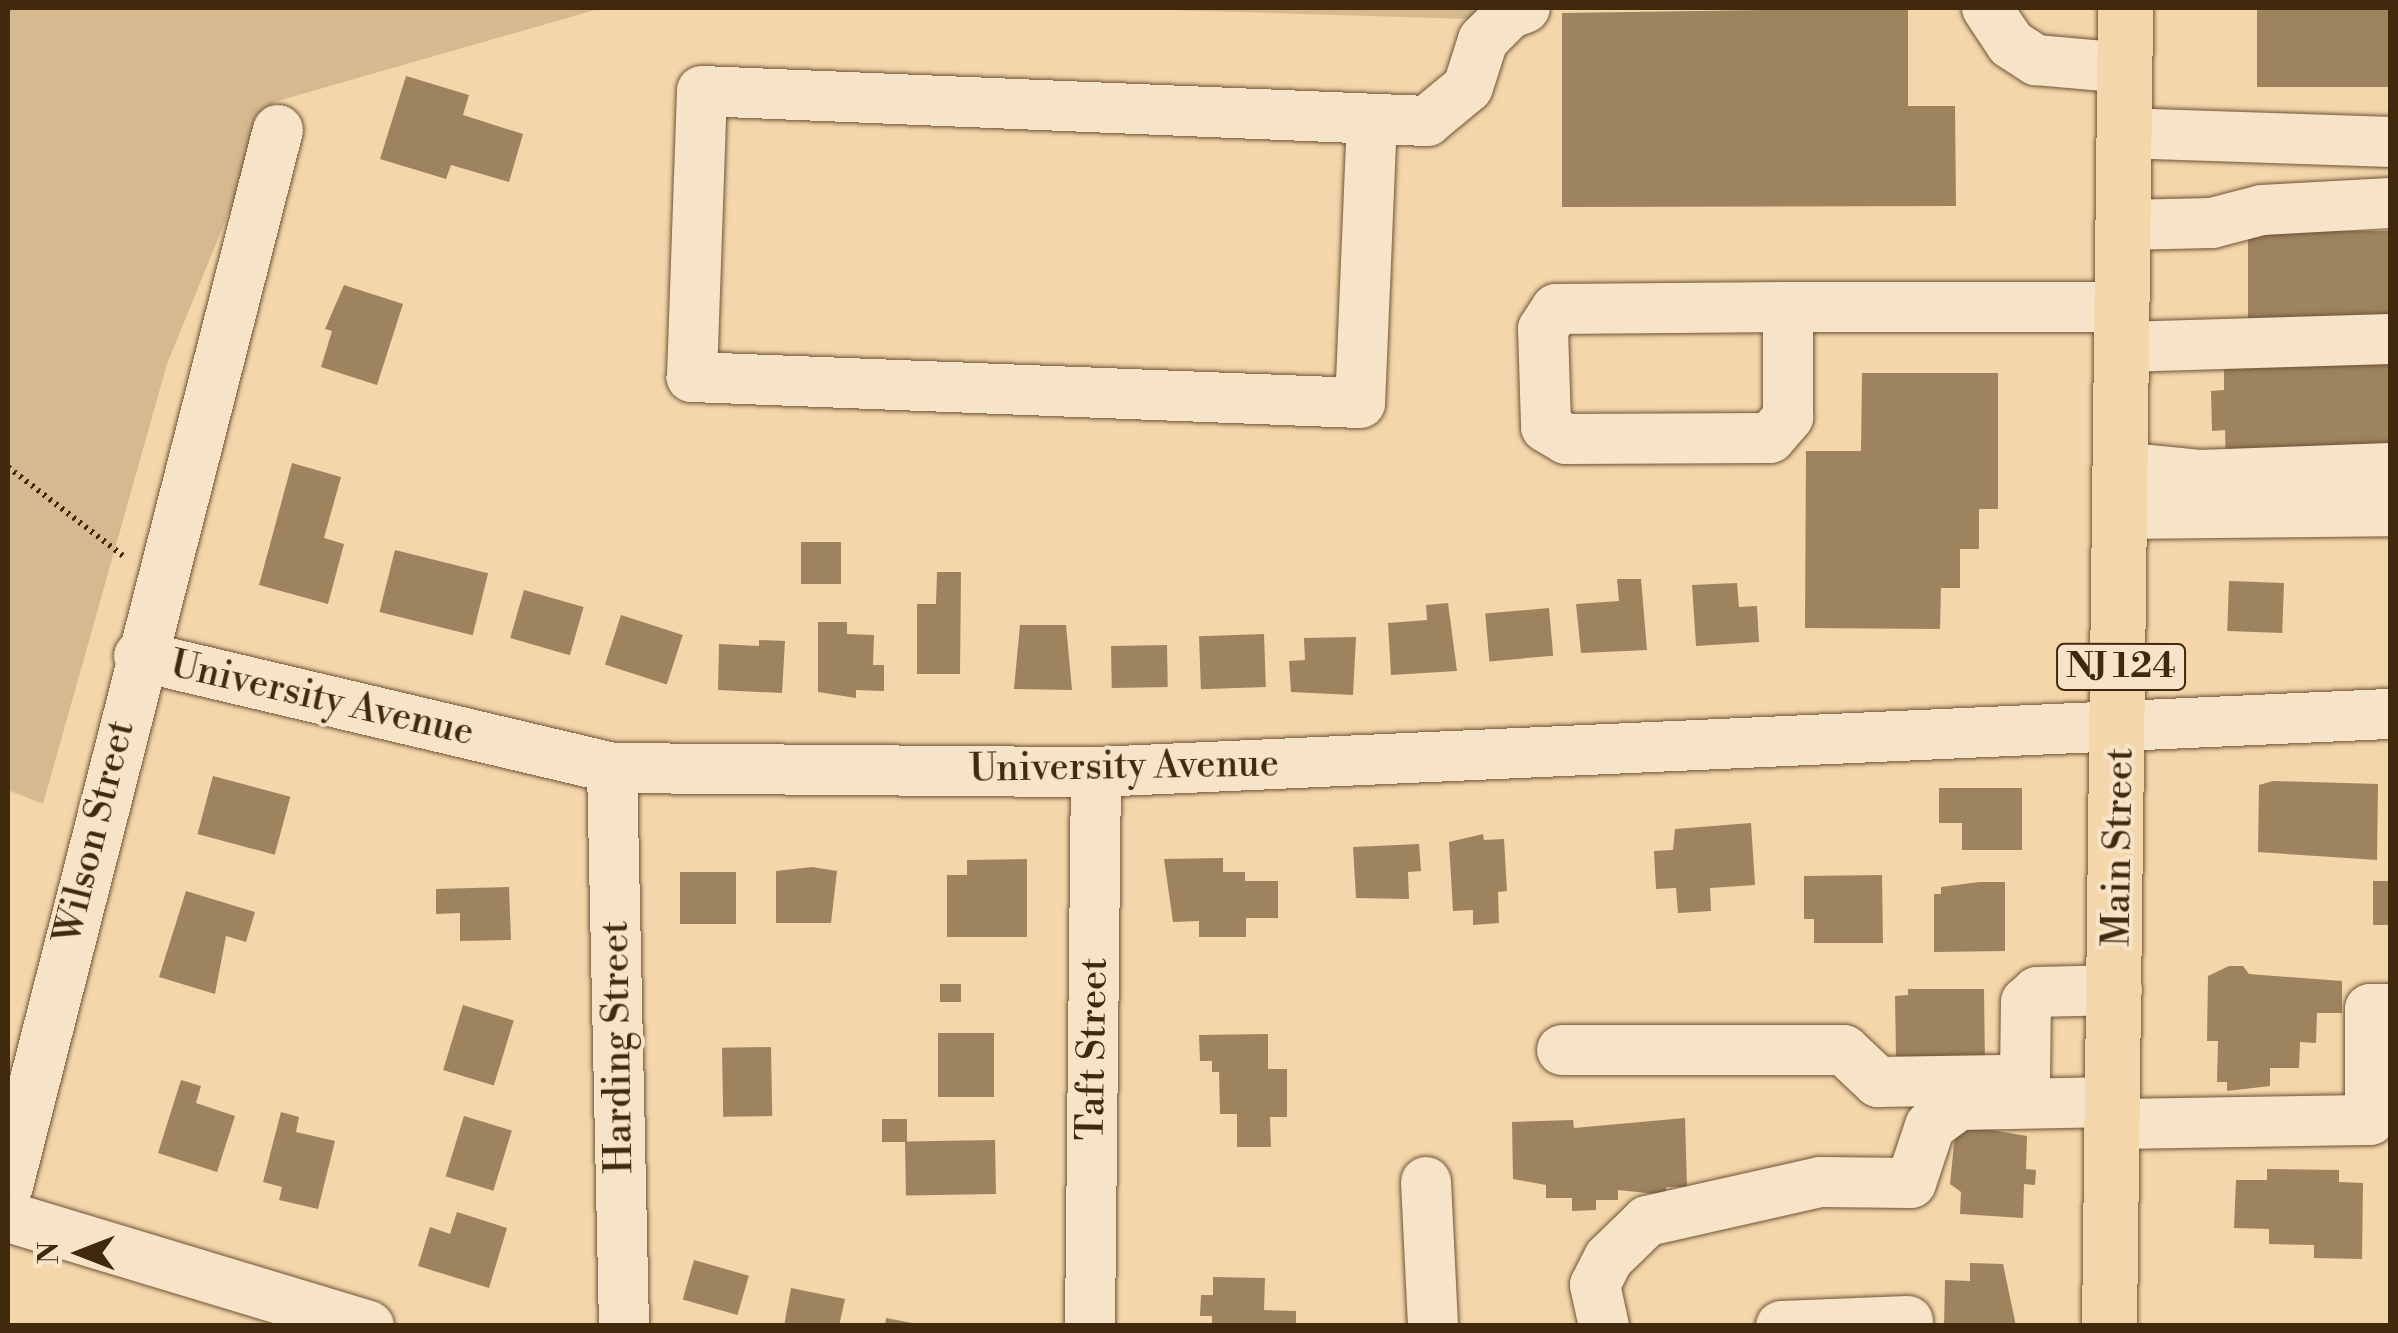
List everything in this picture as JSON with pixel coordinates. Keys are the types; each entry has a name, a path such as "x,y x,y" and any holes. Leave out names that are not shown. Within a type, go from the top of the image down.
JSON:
{"main road":[{"name":"Main Street","path":"2109,1326 2121,727 2125,8"}],"street":[{"path":"1372,119 1360,403 692,377 702,91 1372,119 1427,122 1468,87 1483,40 1509,14 1526,8"},
{"path":"1987,8 2011,44 2036,60 2125,68"},
{"name":"Wilson Street","path":"8,1186 139,656 278,130"},
{"path":"2124,133 2390,142"},
{"path":"2123,224 2212,224 2262,210 2390,203"},
{"path":"1788,307 1788,417 1770,438 1566,439 1546,428 1544,329 1556,310 1788,307 2390,338"},
{"path":"2121,491 2200,475 2390,468"},
{"path":"2121,491 2390,511"},
{"name":"University Avenue","path":"139,656 612,768 1096,772 2390,714"},
{"name":"Harding Street","path":"612,768 624,1326"},
{"name":"Taft Street","path":"1090,1326 1096,772"},
{"path":"2025,1079 2026,1002 2037,992 2117,990"},
{"path":"1604,1326 1595,1286 1609,1258 1647,1222 1820,1182 1911,1184 1930,1126 1959,1105 2114,1102 2370,1120 2370,1009 2390,1009"},
{"path":"1562,1050 1844,1050 1878,1082 2025,1079 2114,1102"},
{"path":"1426,1182 1433,1326"},
{"path":"8,1217 369,1326"},
{"path":"1781,1326 1908,1321"}],"path":[{"path":"8,468 124,557 162,567"}],"shaded area":[{"path":"8,8 602,8 274,102 167,364 43,804 8,790"},
{"path":"1104,8 1495,8 1469,19"}],"building":[{"path":"1908,8 1908,106 1955,106 1956,206 1562,207 1562,13"},
{"path":"2257,8 2390,8 2390,87 2257,87"},
{"path":"406,76 469,95 463,115 523,134 509,182 451,165 446,179 380,159"},
{"path":"2248,231 2390,231 2390,332 2248,332"},
{"path":"344,285 403,304 377,385 321,367 332,331 325,329"},
{"path":"2390,349 2390,462 2226,465 2225,430 2212,431 2211,391 2224,390 2224,353"},
{"path":"1862,373 1998,373 1998,509 1979,509 1979,549 1960,549 1960,588 1941,588 1940,629 1805,628 1806,451 1861,451"},
{"path":"292,463 341,477 324,538 344,544 328,604 259,585"},
{"path":"801,542 841,542 841,584 801,584"},
{"path":"395,550 488,573 473,635 380,612"},
{"path":"937,572 961,572 960,674 917,674 917,604 936,604"},
{"path":"1617,579 1641,579 1647,650 1581,653 1576,604 1619,601"},
{"path":"2229,581 2284,583 2282,633 2227,631"},
{"path":"1737,583 1739,607 1757,606 1759,642 1696,646 1692,585"},
{"path":"524,590 584,607 570,655 510,638"},
{"path":"1448,603 1457,671 1391,675 1388,623 1427,620 1426,605"},
{"path":"1549,608 1553,656 1489,661 1485,614"},
{"path":"621,615 683,635 667,685 605,664"},
{"path":"818,622 847,622 847,634 874,635 873,665 884,665 884,691 856,690 856,698 818,692"},
{"path":"1020,625 1066,625 1072,690 1014,689"},
{"path":"1264,634 1266,687 1201,689 1199,636"},
{"path":"1356,637 1353,695 1291,692 1289,661 1305,660 1304,638"},
{"path":"759,640 785,641 782,693 718,690 719,644 759,646"},
{"path":"1167,645 1168,687 1112,688 1111,646"},
{"path":"213,776 290,797 275,855 197,834"},
{"path":"2273,781 2378,784 2377,860 2258,852 2259,785"},
{"path":"1939,788 2022,788 2022,850 1962,850 1962,823 1939,823"},
{"path":"1751,823 1755,885 1710,888 1711,911 1678,913 1676,888 1656,889 1654,851 1673,850 1675,829"},
{"path":"1483,834 1484,840 1504,839 1507,891 1498,892 1499,923 1473,925 1473,910 1453,911 1449,842"},
{"path":"1419,844 1421,871 1408,872 1409,899 1356,898 1353,847"},
{"path":"1223,858 1223,872 1245,872 1245,881 1278,881 1278,918 1246,918 1246,937 1199,937 1199,921 1173,922 1164,859"},
{"path":"1027,859 1027,937 947,937 947,875 967,875 967,860"},
{"path":"812,867 837,871 831,923 776,923 776,871"},
{"path":"680,872 736,872 736,924 680,924"},
{"path":"1882,875 1883,943 1814,943 1814,919 1804,919 1804,876"},
{"path":"2373,881 2390,881 2390,925 2373,925"},
{"path":"2005,882 2005,951 1934,952 1934,894 1941,894 1941,887"},
{"path":"509,887 511,940 460,941 460,913 436,914 436,889"},
{"path":"186,891 255,912 246,942 226,936 215,994 159,977"},
{"path":"2229,966 2243,966 2249,974 2342,981 2342,1013 2317,1013 2316,1043 2300,1042 2299,1068 2270,1068 2270,1086 2227,1091 2227,1082 2217,1082 2218,1041 2207,1041 2208,976"},
{"path":"940,984 961,984 961,1002 940,1002"},
{"path":"1908,989 1984,989 1985,1067 1896,1057 1895,996 1908,995"},
{"path":"463,1005 514,1020 494,1086 443,1070"},
{"path":"938,1033 994,1033 994,1097 938,1097"},
{"path":"1268,1034 1268,1069 1287,1069 1287,1117 1270,1117 1271,1147 1237,1147 1237,1114 1220,1114 1219,1072 1212,1072 1212,1061 1200,1061 1199,1035"},
{"path":"771,1047 772,1116 723,1117 722,1048"},
{"path":"181,1080 201,1086 196,1103 235,1116 217,1172 158,1153"},
{"path":"281,1112 299,1117 296,1132 335,1141 318,1209 279,1200 282,1187 263,1182"},
{"path":"464,1116 512,1131 493,1191 446,1176"},
{"path":"1685,1118 1687,1187 1666,1187 1666,1195 1618,1190 1618,1200 1596,1200 1596,1210 1572,1211 1572,1198 1546,1198 1546,1185 1513,1179 1512,1122 1573,1120 1574,1128"},
{"path":"882,1119 907,1119 907,1142 882,1142"},
{"path":"1956,1124 2027,1136 2026,1169 2036,1170 2035,1185 2024,1184 2023,1218 1960,1214 1961,1192 1950,1184"},
{"path":"995,1140 996,1194 906,1196 905,1142"},
{"path":"2267,1169 2339,1170 2339,1182 2363,1183 2362,1259 2314,1258 2314,1245 2269,1244 2269,1229 2234,1228 2236,1180 2267,1180"},
{"path":"457,1212 507,1228 489,1288 418,1266 430,1227 450,1234"},
{"path":"694,1260 749,1276 737,1315 683,1299"},
{"path":"1970,1263 2003,1264 2016,1326 1944,1326 1945,1280 1970,1281"},
{"path":"1213,1277 1265,1278 1264,1310 1296,1311 1296,1326 1212,1326 1212,1316 1200,1316 1201,1295 1213,1295"},
{"path":"791,1288 845,1299 839,1326 784,1326"},
{"path":"886,1318 918,1324 918,1326 885,1326"}]}
